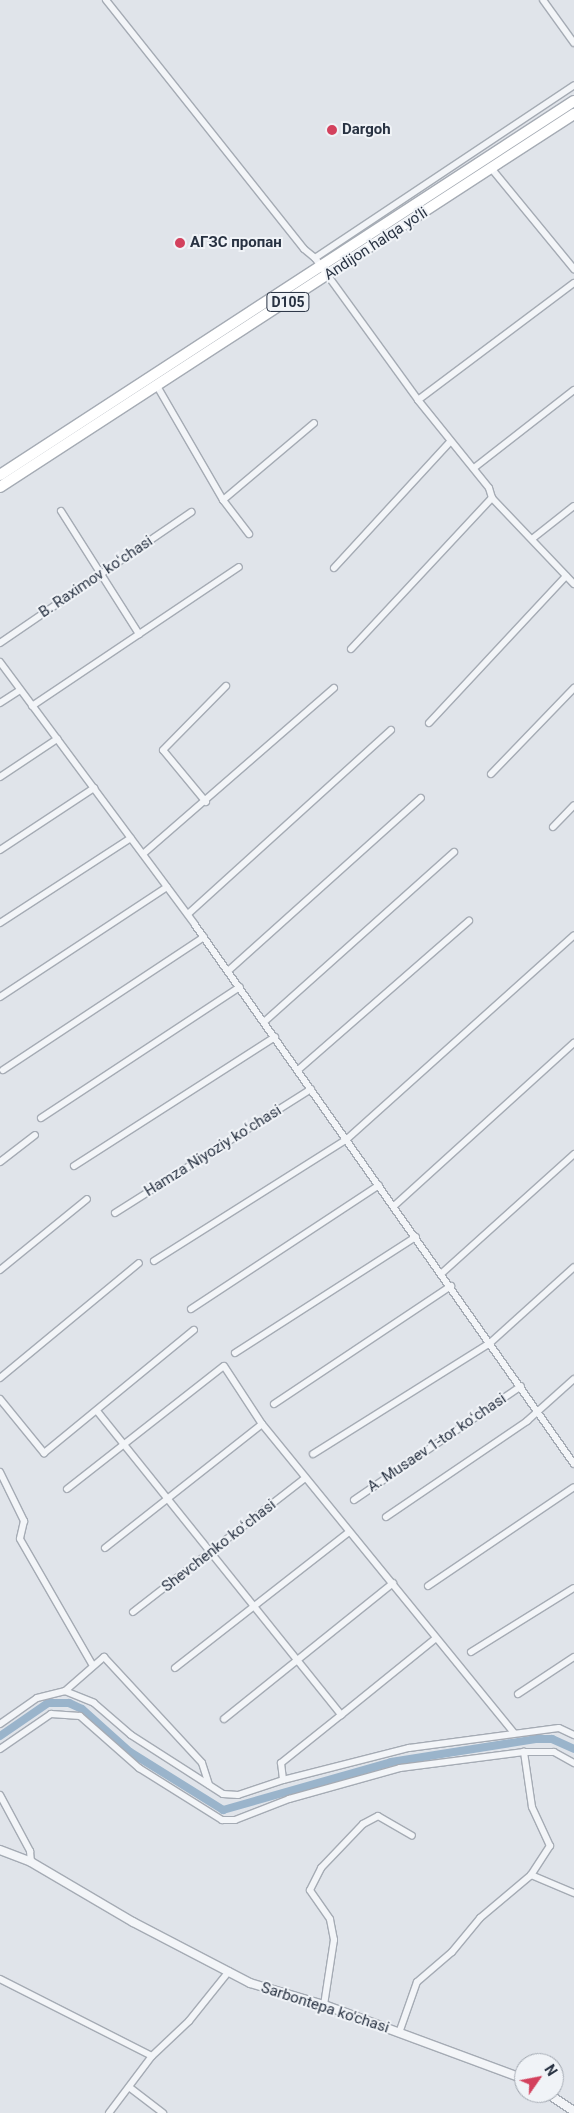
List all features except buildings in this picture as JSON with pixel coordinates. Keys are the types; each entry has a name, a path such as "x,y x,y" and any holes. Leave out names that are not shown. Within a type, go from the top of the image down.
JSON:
{"highway":[{"name":"Andijon halqa yo‘li","path":"0,487 156,386 574,102"},
{"name":"Andijon halqa yo‘li","path":"0,475 491,168 574,114"}],"street":[{"path":"106,0 291,233 315,258 418,400 450,442 474,468 492,498 574,584"},
{"path":"544,0 574,43"},
{"path":"315,258 574,85"},
{"path":"491,168 574,269"},
{"path":"418,400 574,283"},
{"path":"156,386 223,500 249,534"},
{"path":"474,468 574,390"},
{"path":"223,500 314,423"},
{"path":"334,568 450,442"},
{"path":"351,649 492,498"},
{"path":"532,539 574,506"},
{"path":"61,511 139,634"},
{"name":"B. Raximov koʻchasi","path":"0,643 191,512"},
{"path":"32,706 239,567"},
{"path":"429,723 566,576"},
{"path":"0,662 188,914 442,1273 574,1464"},
{"path":"206,802 163,750 226,686"},
{"path":"143,854 206,802 334,688"},
{"path":"491,774 574,688"},
{"path":"0,703 20,690"},
{"path":"188,914 391,730"},
{"path":"0,777 57,739"},
{"path":"0,850 94,788"},
{"path":"228,972 421,798"},
{"path":"553,827 574,805"},
{"path":"0,923 131,838"},
{"path":"264,1022 454,852"},
{"path":"0,997 167,887"},
{"path":"298,1070 469,921"},
{"path":"154,1261 347,1139 574,935"},
{"path":"3,1070 204,937"},
{"path":"40,1118 240,987"},
{"path":"74,1166 275,1037"},
{"path":"394,1206 574,1043"},
{"name":"Hamza Niyoziy koʻchasi","path":"115,1213 311,1088"},
{"path":"0,1162 35,1135"},
{"path":"442,1273 574,1154"},
{"path":"191,1309 379,1185"},
{"path":"0,1270 87,1199"},
{"path":"235,1353 416,1237"},
{"path":"0,1378 139,1263"},
{"path":"313,1454 490,1342 574,1267"},
{"path":"274,1404 451,1286"},
{"path":"0,1399 44,1453 194,1330"},
{"path":"67,1489 224,1366 262,1424 514,1733"},
{"path":"386,1517 538,1411 574,1379"},
{"name":"A. Musaev 1-tor koʻchasi","path":"354,1500 521,1386"},
{"path":"97,1410 341,1715"},
{"path":"105,1548 262,1424"},
{"path":"0,1472 24,1521 20,1539 92,1664"},
{"name":"Shevchenko koʻchasi","path":"133,1612 306,1478"},
{"path":"428,1586 574,1487"},
{"path":"175,1668 349,1532"},
{"path":"224,1718 392,1583"},
{"path":"472,1652 574,1588"},
{"path":"283,1780 281,1763 436,1638"},
{"path":"0,1724 37,1698 65,1691 92,1664 104,1656 202,1763 209,1785"},
{"path":"518,1694 574,1657"},
{"path":"65,1691 94,1703 131,1735 223,1794 238,1795 283,1780 409,1748 464,1743 514,1733 559,1728 574,1735"},
{"path":"0,1748 51,1714 80,1716 139,1768 222,1820 235,1820 288,1799 400,1768 524,1752 554,1752 574,1763"},
{"path":"399,2033 417,1982 452,1952 480,1918 531,1875 550,1846 532,1807 524,1752"},
{"path":"0,1796 30,1851 31,1862"},
{"path":"324,2005 334,1940 330,1919 310,1890 321,1868 363,1824 378,1816 412,1836"},
{"name":"Sarbontepa ko'chasi","path":"0,1850 31,1862 133,1922 250,1983 324,2005 514,2075"},
{"path":"531,1875 574,1893"},
{"path":"109,2113 152,2056 189,2021 229,1971"},
{"path":"0,1979 152,2056"},
{"path":"129,2087 163,2113"},
{"path":"562,2103 574,2111"}],"waterway":[{"path":"0,1736 48,1703 69,1703 82,1709 130,1752 223,1810 391,1762 537,1739 552,1739 574,1749"}],"place":[{"name":"Dargoh","path":"332,130"},
{"name":"АГЗС пропан","path":"180,243"}]}
